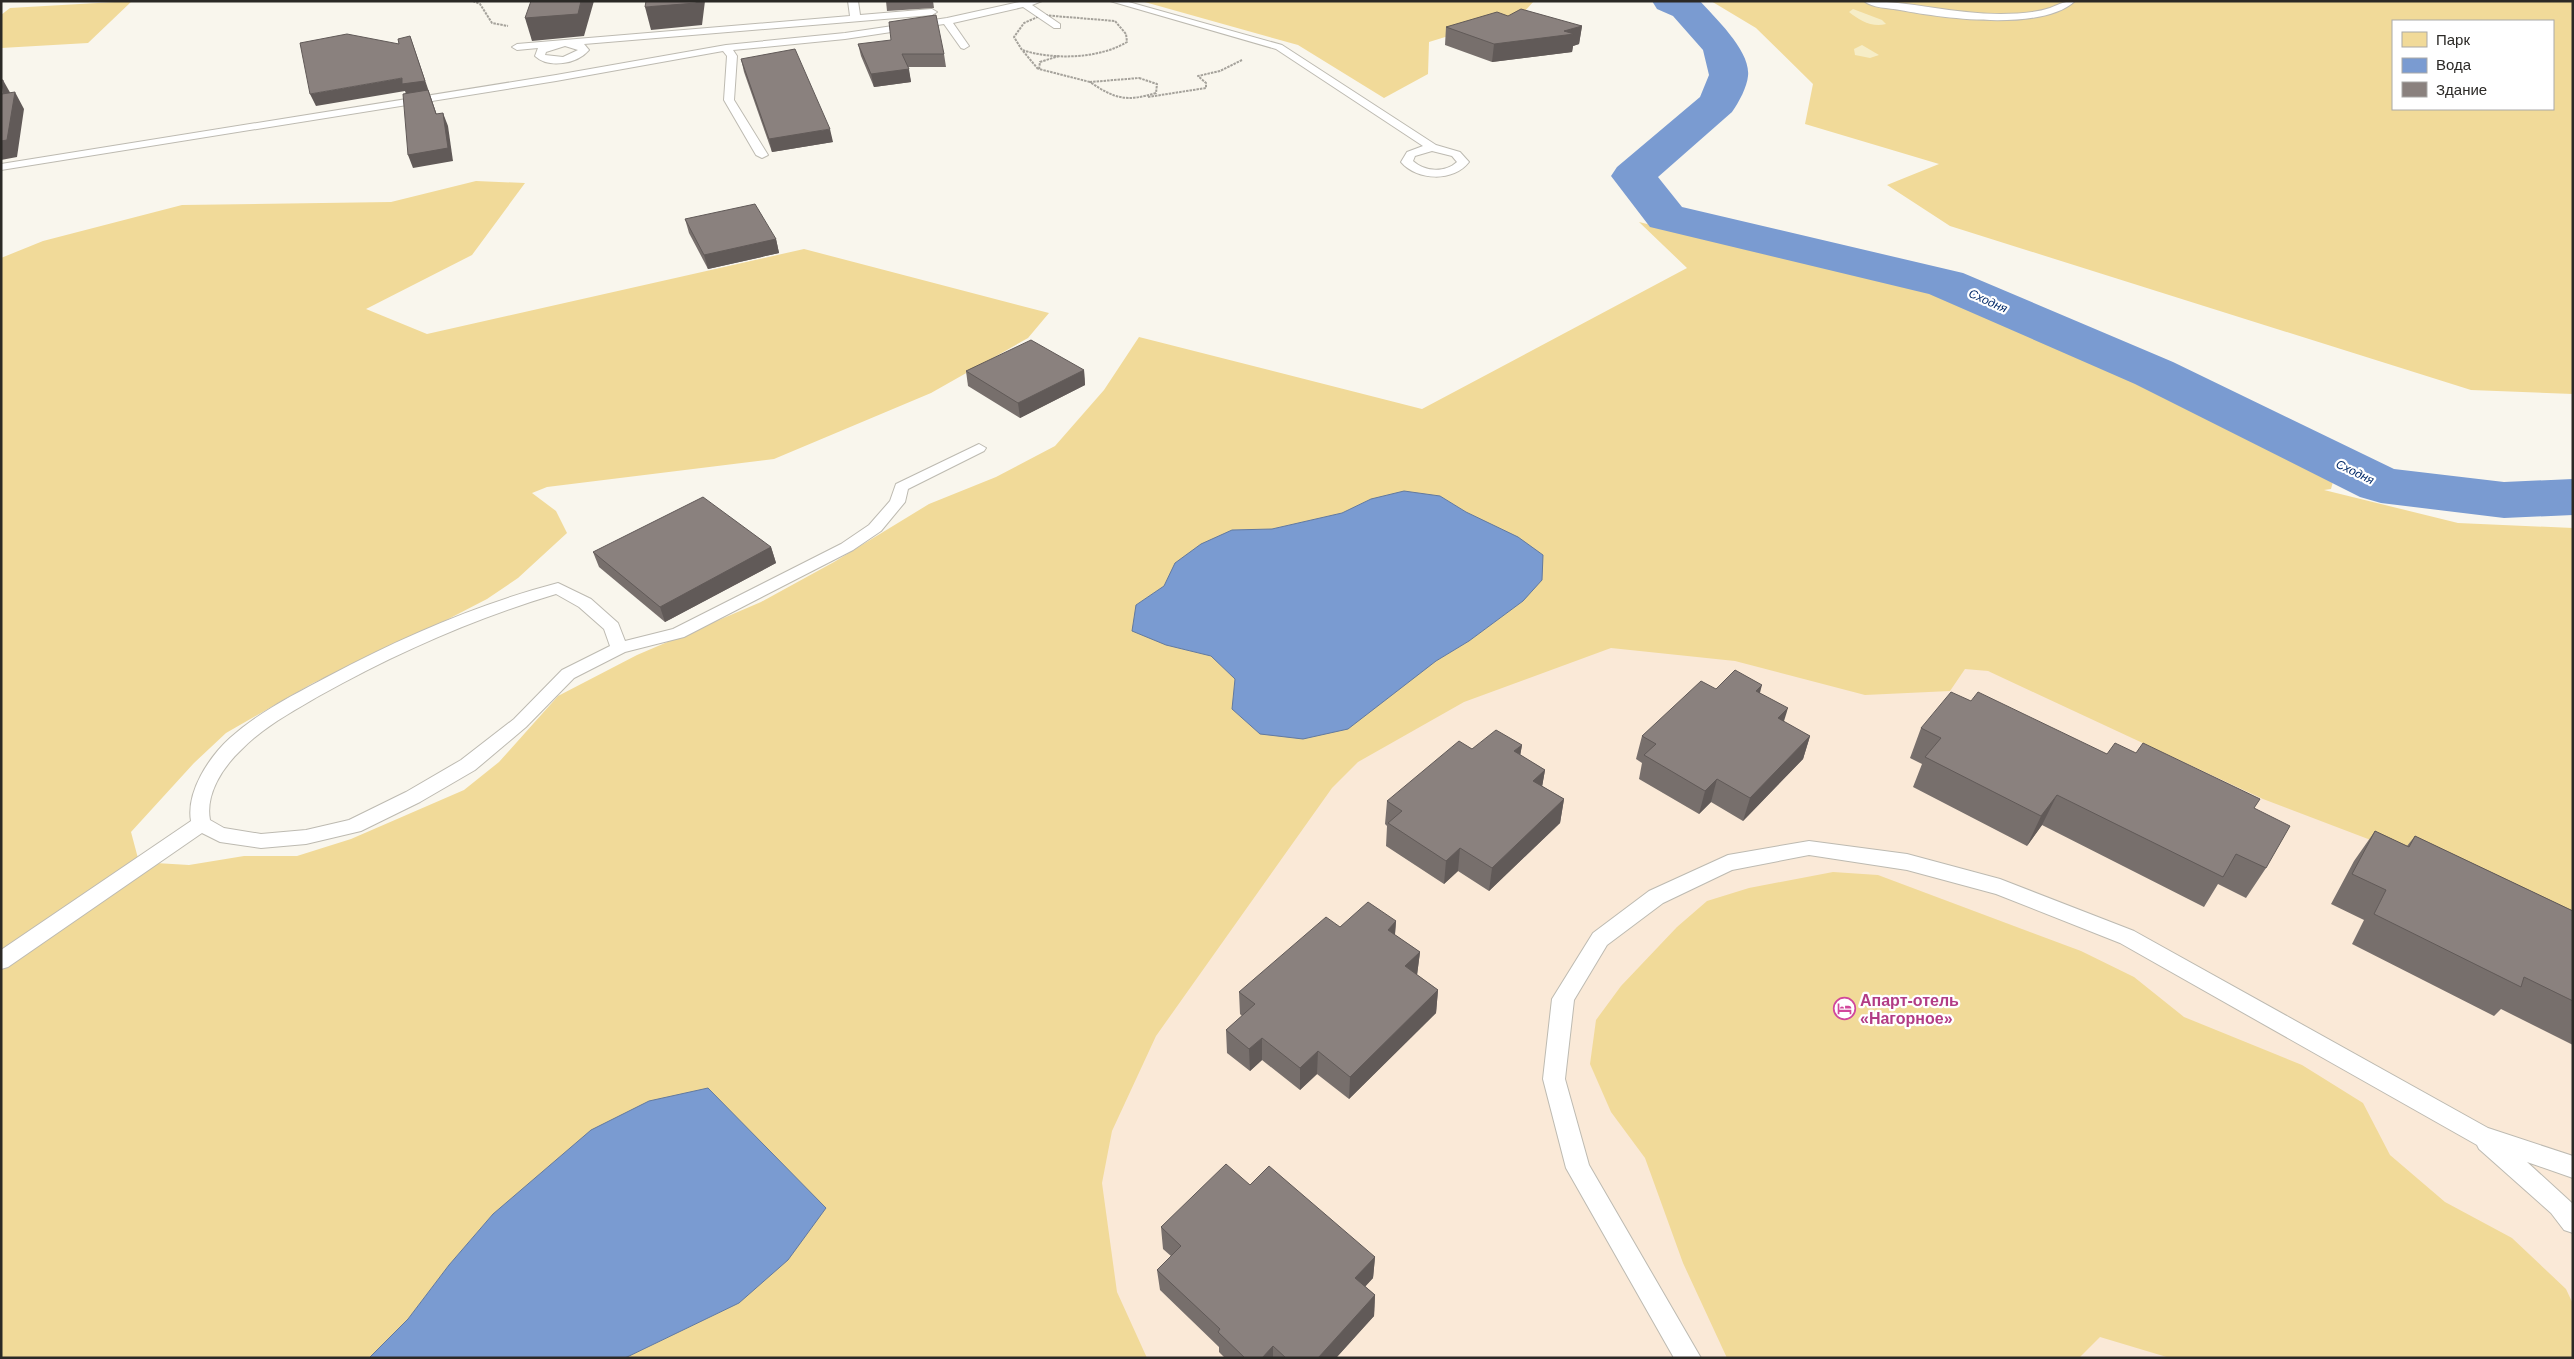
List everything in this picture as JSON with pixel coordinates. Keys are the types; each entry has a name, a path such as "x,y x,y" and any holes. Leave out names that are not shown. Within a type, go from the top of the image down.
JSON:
{"lane":[{"path":"854,1 855,17"},
{"path":"1,166 556,78 726,48 845,36 946,21 1038,1"},
{"path":"1114,1 1279,47 1432,148"},
{"path":"1868,1 1938,15 1996,17 2045,12 2071,1"},
{"path":"1024,4 1057,26"},
{"path":"517,47 932,12"},
{"path":"946,21 964,46"},
{"path":"687,54 688,32"},
{"path":"564,43 579,44 584,50 575,56 559,60 544,58 539,53 548,47 564,43"},
{"path":"726,48 732,56 729,100 762,154"},
{"path":"556,78 554,68 559,60"},
{"path":"619,648 612,627 585,603 558,588 517,599 447,625 346,675 281,710 235,744 209,778 198,808 201,824 220,836 261,841 306,837 354,826 413,797 468,765 520,723 568,674 619,648 678,633 846,547 875,528 897,502 902,487 979,448"},
{"path":"1,961 201,824"},
{"path":"1688,1358 1578,1168 1554,1079 1563,999 1600,939 1656,896 1728,862 1809,848 1906,862 2000,887 2127,937 2481,1136 2573,1167"},
{"path":"2481,1136 2559,1205 2573,1222"}],"path":[{"path":"473,1 480,4 492,23 513,26"},
{"path":"1089,82 1105,93 1120,99 1138,99 1206,88 1206,83 1198,76 1238,64 1254,52 1279,47"},
{"path":"1022,50 1039,69 1053,75 1089,82 1139,78 1157,84 1156,93 1138,99"},
{"path":"1039,69 1040,62 1059,56"}],"shaded area":[{"name":"Апарт-отель «Нагорное»","path":"1577,598 1805,627 2055,687 2573,847 2573,1358 762,1358 1157,887"}],"green space":[{"path":"132,1 88,43 1,48 1,15 10,8"},
{"path":"1141,1 1534,1 1523,13 1429,42 1428,74 1384,98 1298,45"},
{"path":"1711,1 2573,1 2573,394 2471,390 1950,226 1887,185 1939,164 1805,124 1813,84 1756,28"},
{"path":"476,181 525,183 472,255 366,309 427,334 804,249 1049,313 1028,338 931,393 774,459 547,487 532,493 556,511 567,533 518,578 487,599 400,644 313,683 226,733 194,763 131,832 139,862 189,865 244,856 297,856 351,839 464,790 499,762 558,696 637,655 761,602 834,562 929,504 996,477 1055,446 1104,390 1139,337 1422,409 1687,268 1639,222 1760,252 1863,270 1982,310 2130,372 2336,471 2331,489 2324,490 2458,523 2573,528 2573,929 2460,874 2263,799 1988,671 1965,669 1950,691 1865,695 1735,661 1611,648 1464,702 1358,762 1332,788 1156,1036 1112,1131 1102,1183 1117,1292 1147,1358 625,1358 739,1303 493,1214 449,1265 408,1319 369,1358 1,1358 1,258 43,241 182,205 391,202","holes":["1440,496 1466,512 1523,601 1469,641 1436,661 1260,734 1232,709 1235,679 1211,656 1166,645 1136,605 1164,586 1232,530 1272,529 1342,513 1371,499"]},
{"path":"1833,872 1878,875 2081,951 2134,977 2184,1017 2302,1065 2363,1103 2390,1155 2445,1202 2512,1238 2566,1289 2573,1304 2573,1358 2170,1358 2100,1337 2079,1358 1727,1358 1683,1263 1645,1158 1611,1112 1590,1064 1596,1020 1621,986 1677,927 1707,901 1749,888"}],"sand":[{"path":"1853,9 1882,20 1886,24 1876,25 1857,18 1849,12"},
{"path":"1862,45 1879,55 1870,58 1855,55 1854,49"}],"water":[{"path":"1404,491 1440,496 1466,512 1518,537 1543,555 1542,580 1523,601 1469,641 1436,661 1348,729 1303,739 1260,734 1232,709 1235,679 1211,656 1166,645 1132,631 1136,605 1164,586 1175,563 1201,544 1232,530 1272,529 1342,513 1371,499"},
{"path":"708,1088 826,1208 788,1260 739,1303 625,1358 369,1358 408,1319 449,1265 493,1214 591,1130 649,1101"}],"building":[{"path":"531,1 581,1 578,14 525,18"},
{"path":"646,1 697,1 696,3 645,7"},
{"path":"1521,9 1582,26 1564,31 1574,34 1494,44 1446,27 1497,12 1508,16"},
{"path":"936,15 944,54 902,54 909,69 871,74 858,44 891,40 889,22"},
{"path":"347,34 399,44 398,39 410,36 425,81 402,84 402,78 310,94 300,43"},
{"path":"795,49 830,129 769,139 741,59"},
{"path":"1,80 3,80 2,94 15,92 7,140 1,141"},
{"path":"428,90 436,114 443,113 448,148 408,155 403,94"},
{"path":"755,204 776,239 704,255 685,219"},
{"path":"1031,340 1084,370 1018,403 966,371"},
{"path":"703,497 771,547 660,607 593,552"},
{"path":"1735,670 1762,685 1756,691 1788,708 1778,718 1810,736 1750,798 1717,779 1705,791 1644,755 1656,744 1642,736 1701,681 1716,689"},
{"path":"1951,692 1971,701 1978,692 2107,754 2115,743 2136,753 2143,743 2260,799 2254,808 2290,826 2266,868 2236,854 2223,877 2057,795 2041,816 1925,757 1941,738 1921,728"},
{"path":"1496,730 1522,745 1514,751 1545,770 1533,781 1564,799 1492,868 1460,848 1446,861 1388,823 1402,811 1387,801 1459,741 1472,749"},
{"path":"2375,831 2409,847 2415,836 2573,911 2573,1001 2524,977 2521,987 2374,914 2386,890 2352,874"},
{"path":"1368,902 1396,921 1388,930 1420,952 1405,966 1438,990 1350,1077 1318,1051 1300,1068 1262,1038 1249,1049 1226,1030 1255,1004 1239,992 1326,917 1340,927"},
{"path":"1226,1164 1250,1185 1269,1166 1375,1257 1355,1278 1375,1295 1318,1358 1286,1358 1273,1346 1262,1358 1245,1358 1218,1332 1220,1329 1157,1270 1181,1246 1161,1227"}],"waterway":[{"name":"Сходня","path":"1670,1 1686,8 1721,48 1729,75 1718,103 1633,176 1666,217 1946,283 2154,373 2381,485 2504,500 2573,497"}],"place":[{"name":"Апарт-отель «Нагорное»","path":"1844,1009"}]}
